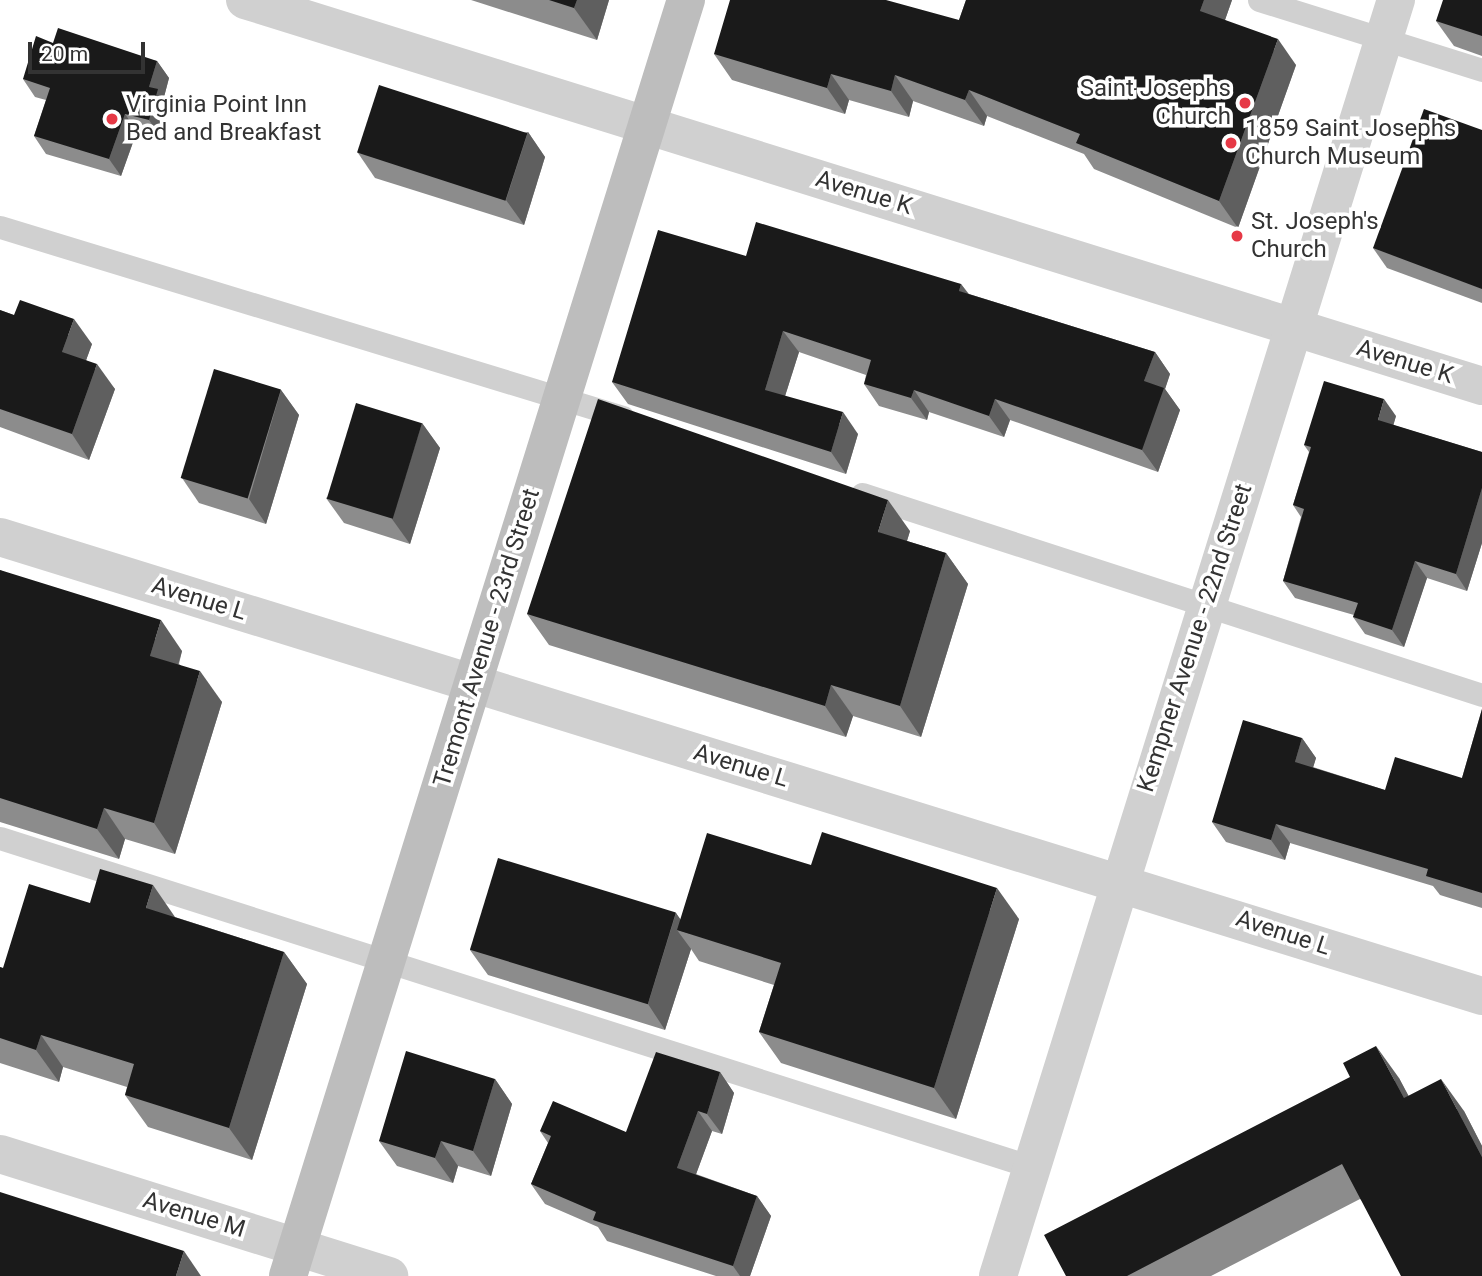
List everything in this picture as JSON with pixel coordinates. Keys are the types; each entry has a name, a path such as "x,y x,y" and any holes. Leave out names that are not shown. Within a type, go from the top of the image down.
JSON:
{"street":[{"name":"Avenue K","path":"245,0 1482,386"},
{"name":"Tremont Avenue - 23rd Street","path":"293,1261 686,0"},
{"name":"Kempner Avenue - 22nd Street","path":"998,1276 1116,881 1206,606 1396,0"},
{"name":"Avenue L","path":"0,537 1482,996"},
{"name":"Avenue M","path":"0,1154 293,1261 389,1276"}],"lane":[{"path":"1259,0 1482,70"},
{"path":"0,228 641,423"},
{"path":"838,487 1482,695"},
{"path":"0,838 388,956 1032,1167"}],"building":[{"path":"549,0 577,0 574,8"},
{"path":"730,0 886,0 959,20 966,0 1204,0 1200,11 1278,39 1219,201 1076,143 1080,134 969,90 965,100 895,75 891,91 831,74 827,88 714,54"},
{"path":"1443,0 1482,0 1482,36 1436,21"},
{"name":"Virginia Point Inn Bed and Breakfast","path":"58,28 157,61 149,87 158,89 149,120 125,114 109,159 34,136 50,88 23,79 36,36 53,43"},
{"path":"379,85 527,133 505,201 357,153"},
{"path":"1424,109 1482,130 1482,289 1373,248"},
{"path":"756,222 961,284 959,291 1155,352 1144,381 1164,388 1142,450 995,399 989,416 914,390 911,398 864,384 871,360 783,331 765,390 843,412 831,452 612,382 658,230 746,256"},
{"path":"20,300 74,319 62,352 97,364 72,434 0,409 0,310 14,315"},
{"path":"214,369 281,389 248,498 181,478"},
{"path":"1324,381 1384,399 1378,420 1482,452 1482,488 1456,574 1415,561 1392,630 1353,617 1358,603 1283,581 1304,509 1293,505 1311,447 1304,445"},
{"path":"598,399 888,500 878,532 946,553 900,706 831,685 825,706 527,614"},
{"path":"356,403 422,423 393,519 327,499"},
{"path":"0,570 161,620 150,656 200,671 154,823 104,808 97,829 0,798"},
{"path":"1482,709 1482,893 1426,876 1428,869 1276,824 1271,840 1212,822 1243,720 1302,738 1295,762 1385,790 1395,757 1462,778"},
{"path":"822,832 997,888 934,1088 759,1032 781,963 677,930 707,833 811,865"},
{"path":"498,858 676,912 648,1004 470,950"},
{"path":"100,869 153,885 146,908 284,952 229,1128 125,1095 134,1064 41,1035 36,1050 0,1038 0,967 3,968 29,884 90,903"},
{"path":"1376,1046 1404,1098 1441,1079 1482,1157 1482,1276 1401,1276 1342,1164 1127,1276 1066,1276 1044,1235 1350,1077 1343,1063"},
{"path":"406,1051 495,1079 473,1151 441,1141 435,1158 379,1141"},
{"path":"656,1052 720,1072 707,1114 698,1111 677,1168 757,1196 733,1266 593,1220 596,1212 531,1184 551,1136 540,1131 553,1101 626,1132"},
{"path":"0,1192 184,1251 176,1276 0,1276"}],"place":[{"name":"Saint Josephs Church","path":"1245,103"},
{"name":"Virginia Point Inn Bed and Breakfast","path":"112,119"},
{"name":"1859 Saint Josephs Church Museum","path":"1231,143"},
{"name":"St. Joseph's Church","path":"1237,236"}]}
